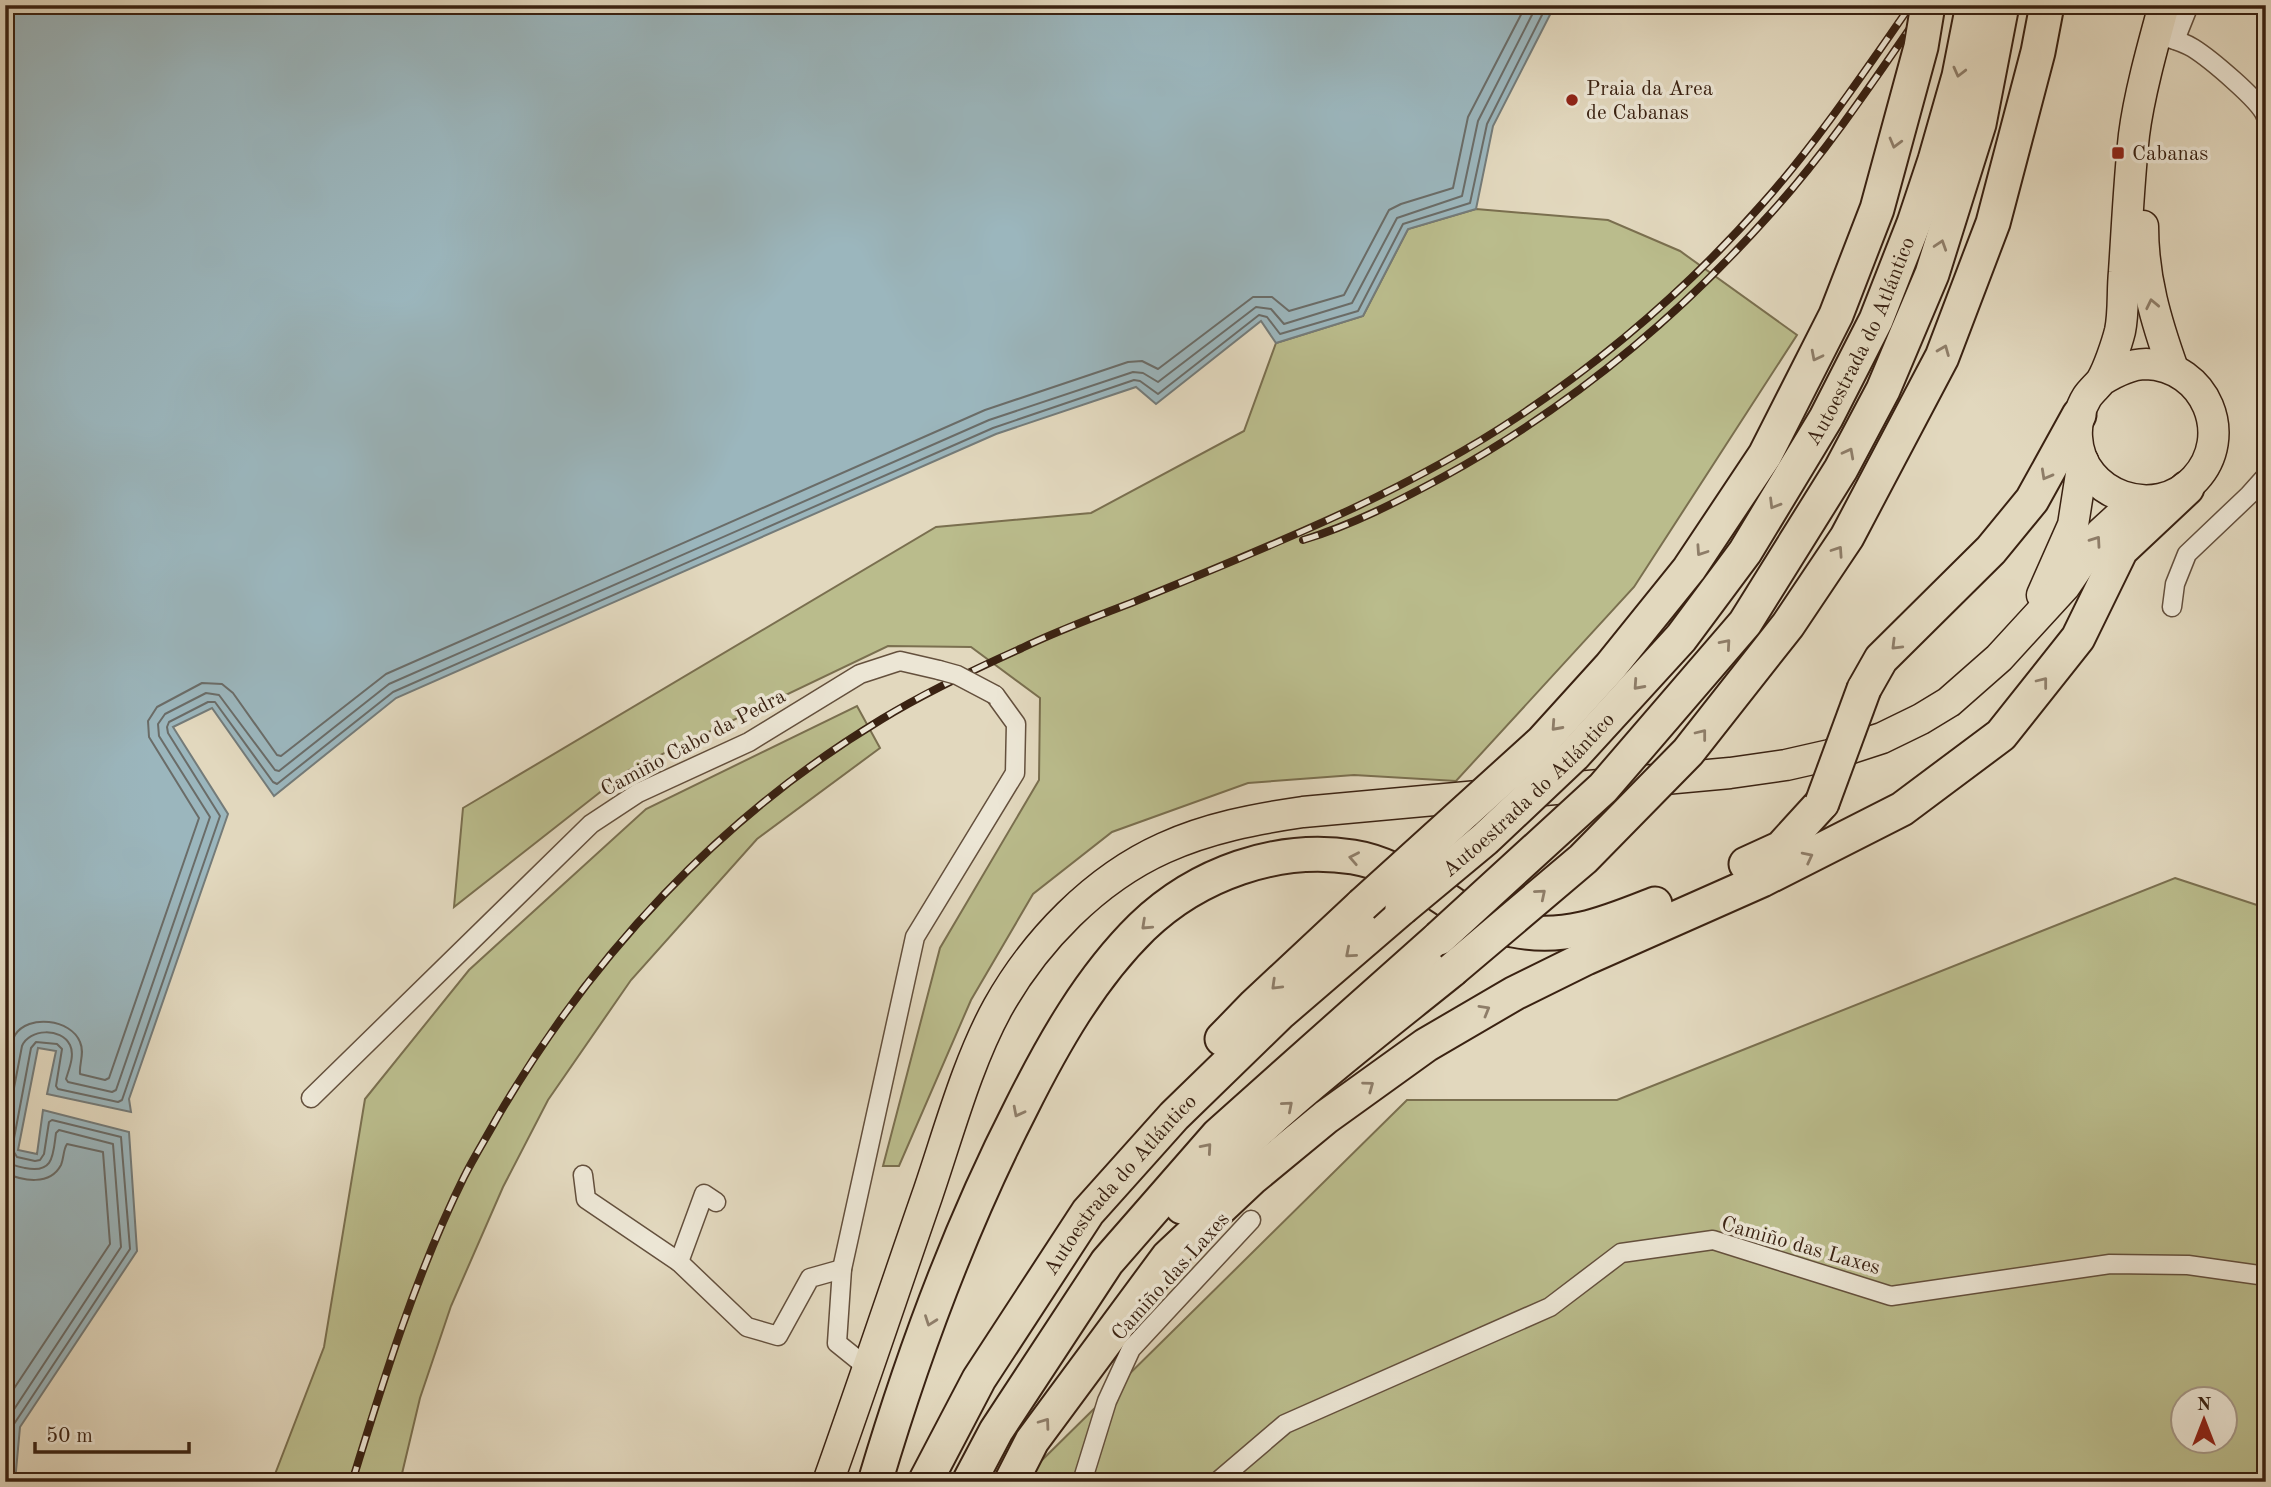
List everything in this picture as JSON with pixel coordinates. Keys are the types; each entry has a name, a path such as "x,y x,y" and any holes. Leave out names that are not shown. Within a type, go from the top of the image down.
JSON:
{"highway":[{"path":"916,1482 928,1438 977,1347 1050,1241 1117,1154 1175,1088 1255,1005 1542,742 1610,667 1689,569 1765,455 1836,315 1877,209 1921,47 1928,5"},
{"name":"Autoestrada do Atlántico","path":"925,1482 979,1379 1087,1212 1174,1116 1280,1013 1485,839 1574,755 1681,638 1745,552 1826,418 1877,320 1935,160 1959,76 1973,5"},
{"name":"Autoestrada do Atlántico","path":"969,1482 996,1431 1107,1262 1218,1135 1508,877 1612,778 1745,622 1841,469 1883,390 1932,274 1979,124 2002,5"},
{"path":"986,1482 1037,1390 1103,1297 1188,1201 1249,1140 1330,1069 1583,859 1688,751 1788,625 1847,537 1942,358 1993,223 2038,52 2046,5"},
{"path":"2102,380 2120,331 2135,133 2147,76 2166,37 2164,5"},
{"path":"2147,76 2143,253 2152,309 2173,369"},
{"path":"875,1482 891,1428 956,1249 995,1158 1045,1059 1092,986 1142,927 1186,892 1238,868 1272,859 1331,854 1395,869 1489,926 1538,935 1597,926 1691,891 1781,848 1822,803 1864,689 1881,659 1991,550 2032,500 2088,396 2102,380 2121,369 2145,364 2173,369 2195,384 2212,412 2215,441 2206,468 2121,550 2078,638 2001,735 1902,809 1762,880 1597,953 1515,993 1426,1045 1326,1117 1252,1178 1168,1257 1032,1441 1011,1482"},
{"path":"2079,415 2077,438 2083,461 2092,477 2111,493 2136,501 2163,500 2187,488"},
{"path":"2021,631 2049,583 2073,525 2083,461"},
{"path":"828,1482 962,1094 998,1007 1033,954 1051,933 1110,880 1163,848 1197,835 1263,818 1303,812 1730,773 1830,755 1882,738 1949,702 1976,680 2066,586 2101,533 2136,501"}],"street":[{"path":"2189,5 2166,37 2193,47 2242,88 2266,117"},
{"path":"2172,607 2175,584 2187,554 2249,495 2266,475"},
{"name":"Camiño Cabo da Pedra","path":"311,1098 592,824 638,793 749,742 860,674 900,662 957,675 995,695 1016,724 1015,773 915,937 842,1269 838,1343 868,1368"},
{"path":"583,1175 586,1199 679,1262 747,1327 778,1336 810,1278 842,1269"},
{"path":"679,1262 704,1194 716,1202"},
{"name":"Camiño das Laxes","path":"1082,1482 1107,1401 1131,1349 1251,1220"},
{"name":"Camiño das Laxes","path":"1217,1482 1285,1424 1550,1307 1621,1253 1713,1240 1891,1296 2110,1264 2188,1265 2266,1276"}],"green space":[{"path":"1476,209 1608,220 1680,251 1797,335 1634,587 1456,781 1354,775 1248,783 1112,832 1033,894 971,1000 899,1166 883,1166 940,948 1039,780 1040,698 971,647 888,646 627,771 454,907 463,808 936,527 1091,513 1244,431 1276,343 1363,316 1408,229"},
{"path":"857,706 880,748 757,839 631,980 548,1100 503,1187 451,1306 420,1398 400,1482 272,1482 324,1347 365,1099 469,970 646,809"},
{"path":"2175,878 2266,908 2266,1482 1031,1482 1031,1471 1407,1100 1617,1100"}],"water":[{"path":"5,5 1555,5 1493,126 1476,209 1408,229 1363,316 1276,343 1261,321 1156,404 1136,387 996,434 396,698 274,796 212,708 173,727 228,814 129,1099 131,1112 47,1094 56,1051 38,1048 18,1150 37,1154 43,1110 129,1132 137,1251 20,1427 15,1482 5,1482"}],"railway":[{"path":"352,1482 389,1365 431,1251 464,1177 497,1118 574,1001 664,894 714,845 767,799 823,757 916,699 1050,635 1235,560 1381,495 1474,444 1552,393 1617,344 1678,290 1736,233 1822,131 1911,5"},
{"path":"1303,540 1391,504 1489,450 1576,392 1659,325 1735,252 1792,189 1852,112 1926,5"}],"place":[{"name":"Praia da Area de Cabanas","path":"1572,100"},
{"name":"Cabanas","path":"2118,153"}]}
